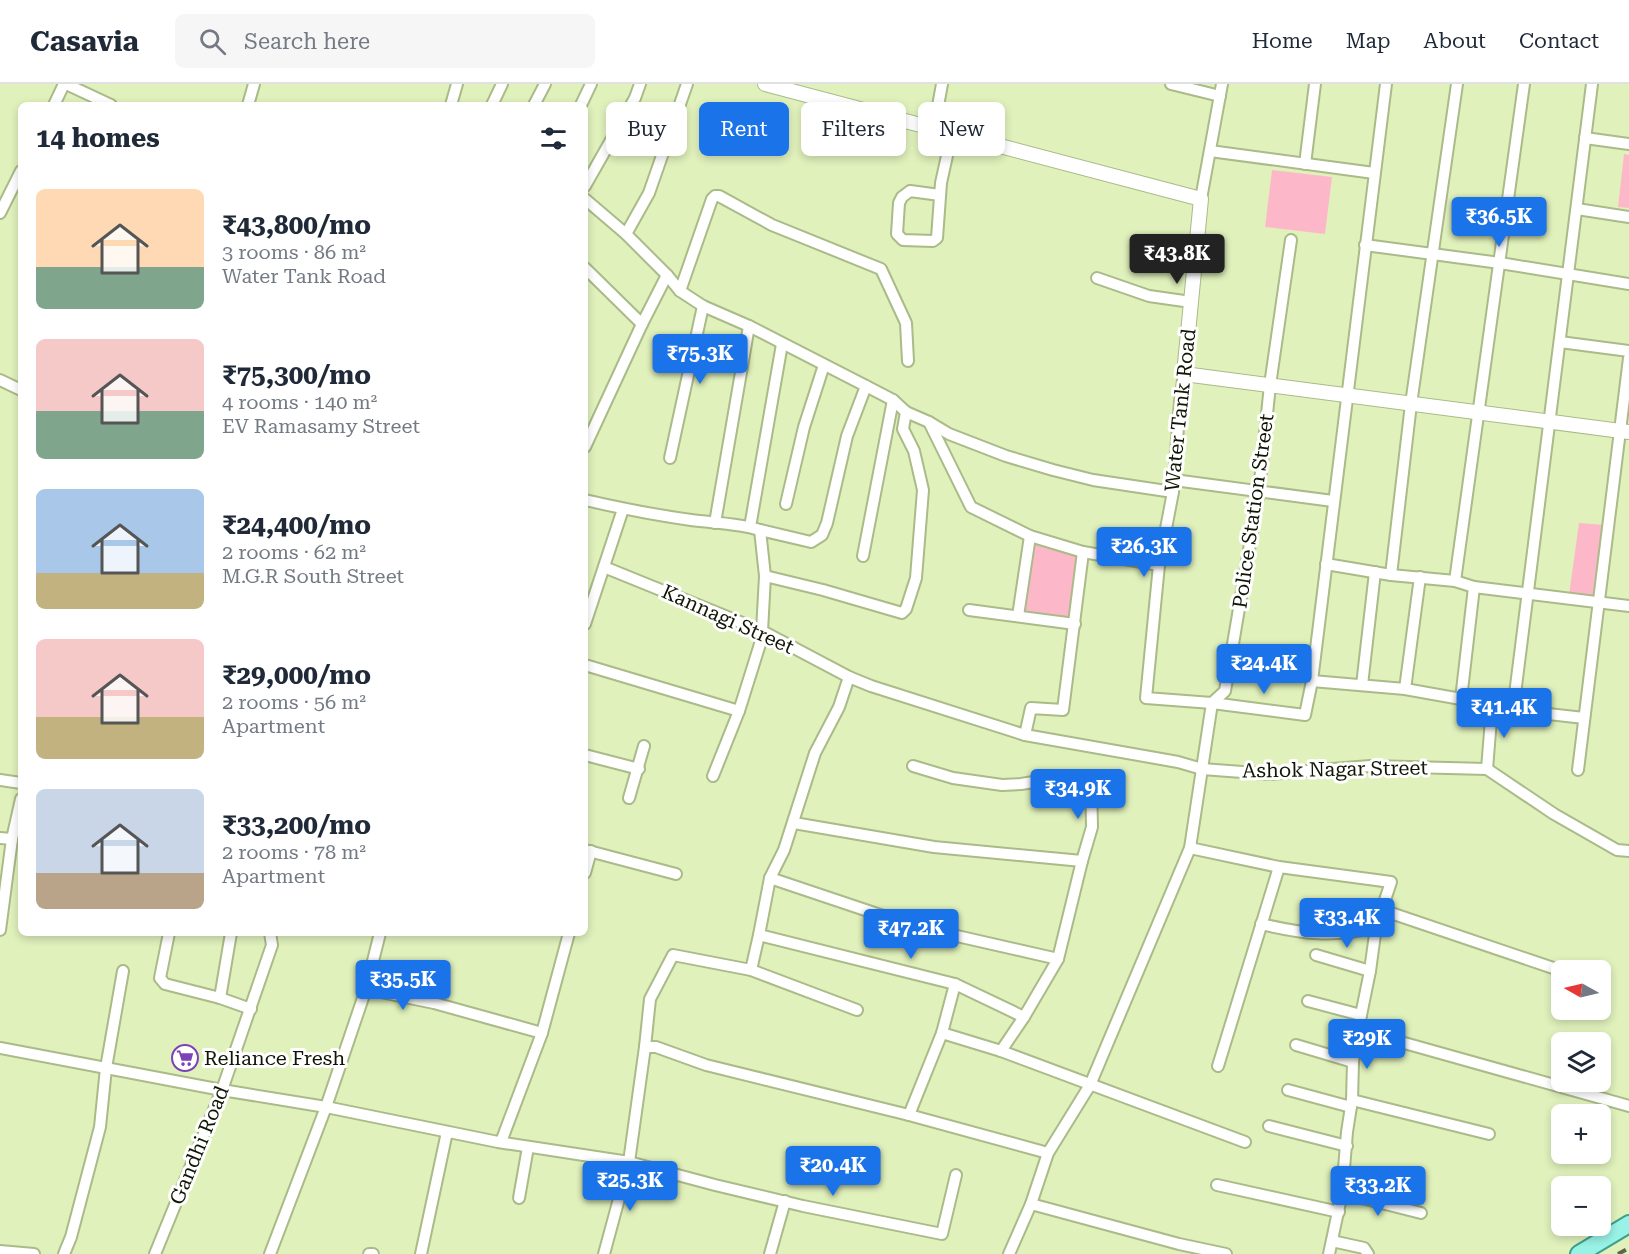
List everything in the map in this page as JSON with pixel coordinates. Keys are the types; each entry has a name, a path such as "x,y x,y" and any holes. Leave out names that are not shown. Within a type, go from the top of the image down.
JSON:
{"main road":[{"path":"1579,1254 1629,1224"}],"street":[{"path":"56,102 65,84 104,102"},
{"path":"249,102 254,84"},
{"path":"452,102 457,84"},
{"path":"493,102 502,84"},
{"path":"536,102 545,84"},
{"path":"582,102 591,84"},
{"path":"588,181 635,98 640,84"},
{"path":"626,234 649,193 687,84"},
{"path":"765,84 918,124"},
{"path":"939,102 942,84"},
{"path":"1171,84 1221,96"},
{"path":"1005,147 1201,199 1222,84"},
{"path":"1305,164 1315,84"},
{"path":"1009,1254 1031,1204 1048,1153 1090,1085 1190,848 1212,703 1305,715 1312,681 1386,84"},
{"path":"1391,574 1411,404 1457,84"},
{"path":"1455,581 1524,84"},
{"path":"1513,710 1592,84"},
{"path":"1585,138 1629,144"},
{"path":"1210,151 1374,173"},
{"path":"940,195 910,191 902,197 899,204 897,234 903,240 933,241 937,238 940,195 940,183 946,156"},
{"path":"0,213 18,177"},
{"path":"680,291 712,199 719,196 771,225 881,269 906,323 908,362"},
{"name":"Water Tank Road","path":"1201,199 1173,486 1159,565 1146,698 1212,703"},
{"path":"588,202 626,234 680,291 702,306 749,326 893,400 906,412 949,435 1006,456 1093,480 1259,491 1333,501"},
{"path":"1577,209 1629,217"},
{"name":"Police Station Street","path":"1212,703 1225,691 1259,491 1270,385 1291,240"},
{"path":"1365,245 1433,253 1629,284"},
{"path":"588,274 642,324"},
{"path":"588,440 667,275"},
{"path":"1097,278 1149,296 1191,302"},
{"path":"670,458 702,306"},
{"path":"715,523 749,326"},
{"path":"1560,342 1629,351"},
{"path":"713,776 739,711 760,644 765,576 755,529 782,344"},
{"path":"1578,770 1598,603 1624,431 1629,358"},
{"path":"786,504 804,427 824,365"},
{"path":"1184,374 1624,431"},
{"path":"0,380 18,389"},
{"path":"588,501 623,509 755,529 811,542 822,535 827,523 847,436 866,386"},
{"path":"863,556 893,400"},
{"path":"765,576 902,613 906,609 916,579 923,490 914,451 903,429 906,412"},
{"path":"928,422 971,507 1030,536 1083,552 1159,565"},
{"path":"588,615 623,509"},
{"path":"1018,616 1030,536"},
{"path":"1025,735 1031,708 1063,710 1083,552"},
{"path":"1326,564 1455,581 1474,587 1629,606"},
{"name":"Kannagi Street","path":"604,567 762,631 849,677"},
{"path":"1362,685 1375,572"},
{"path":"1405,689 1420,577"},
{"path":"1461,699 1474,587"},
{"path":"969,610 1075,624"},
{"path":"588,666 739,711"},
{"path":"751,970 770,878 794,823 815,753 839,707 849,677"},
{"name":"Ashok Nagar Street","path":"849,677 1025,735 1178,762 1202,769 1269,774 1370,766 1487,769"},
{"path":"1312,681 1405,689 1492,707 1584,718"},
{"path":"1492,707 1487,769 1554,814 1617,850 1629,851"},
{"path":"629,798 644,746"},
{"path":"588,756 639,769"},
{"path":"913,766 953,778 1002,785 1040,781 1090,782 1092,827 1058,959 1001,1051"},
{"path":"0,780 18,783"},
{"path":"0,930 12,839 18,812"},
{"path":"794,823 934,847 1082,861"},
{"path":"0,838 12,839"},
{"path":"1190,848 1279,867 1391,882 1376,927 1358,1030 1353,1062 1352,1103 1342,1193 1329,1254"},
{"path":"588,851 676,874"},
{"path":"1218,1065 1279,867"},
{"path":"770,878 913,926 1058,959"},
{"path":"1382,910 1551,967"},
{"path":"1261,924 1324,934 1356,932 1376,927"},
{"path":"759,935 955,984 1024,1017"},
{"path":"168,936 160,978 165,984 220,998 251,1009"},
{"path":"220,998 230,936"},
{"name":"Gandhi Road","path":"155,1254 222,1090 272,945 270,936"},
{"path":"270,1254 326,1107 366,989 379,936"},
{"path":"501,1142 542,1034 568,936"},
{"path":"604,1254 629,1161 650,999 673,955 751,970 857,1010"},
{"path":"1316,955 1370,971"},
{"path":"64,1254 71,1237 100,1127 106,1068 123,971"},
{"path":"909,1115 942,1033 955,984"},
{"path":"366,989 434,1003 542,1034"},
{"path":"1308,1001 1361,1015"},
{"path":"1358,1030 1629,1106"},
{"path":"942,1033 1001,1051 1245,1142"},
{"path":"1296,1045 1353,1062"},
{"path":"645,1047 656,1047 706,1065 909,1115 1048,1153"},
{"path":"0,1048 326,1107 528,1147 629,1161 785,1202 942,1234 956,1175"},
{"path":"1288,1090 1489,1134"},
{"path":"1269,1126 1347,1146"},
{"path":"421,1254 447,1132"},
{"path":"519,1198 528,1147"},
{"path":"1217,1185 1339,1212"},
{"path":"1342,1193 1421,1214"},
{"path":"770,1254 785,1202"},
{"path":"1031,1204 1179,1244 1226,1254"},
{"path":"1332,1241 1364,1248 1368,1254"},
{"path":"0,1251 34,1254"}],"shaded area":[{"path":"1624,154 1629,155 1629,208 1618,207"},
{"path":"1272,170 1332,177 1325,234 1265,227"},
{"path":"1579,523 1604,525 1595,598 1569,595"},
{"path":"1032,541 1082,555 1072,623 1018,615"}],"railway":[{"path":"1618,1254 1629,1248"}],"place":[{"name":"Reliance Fresh","path":"185,1058"}]}
